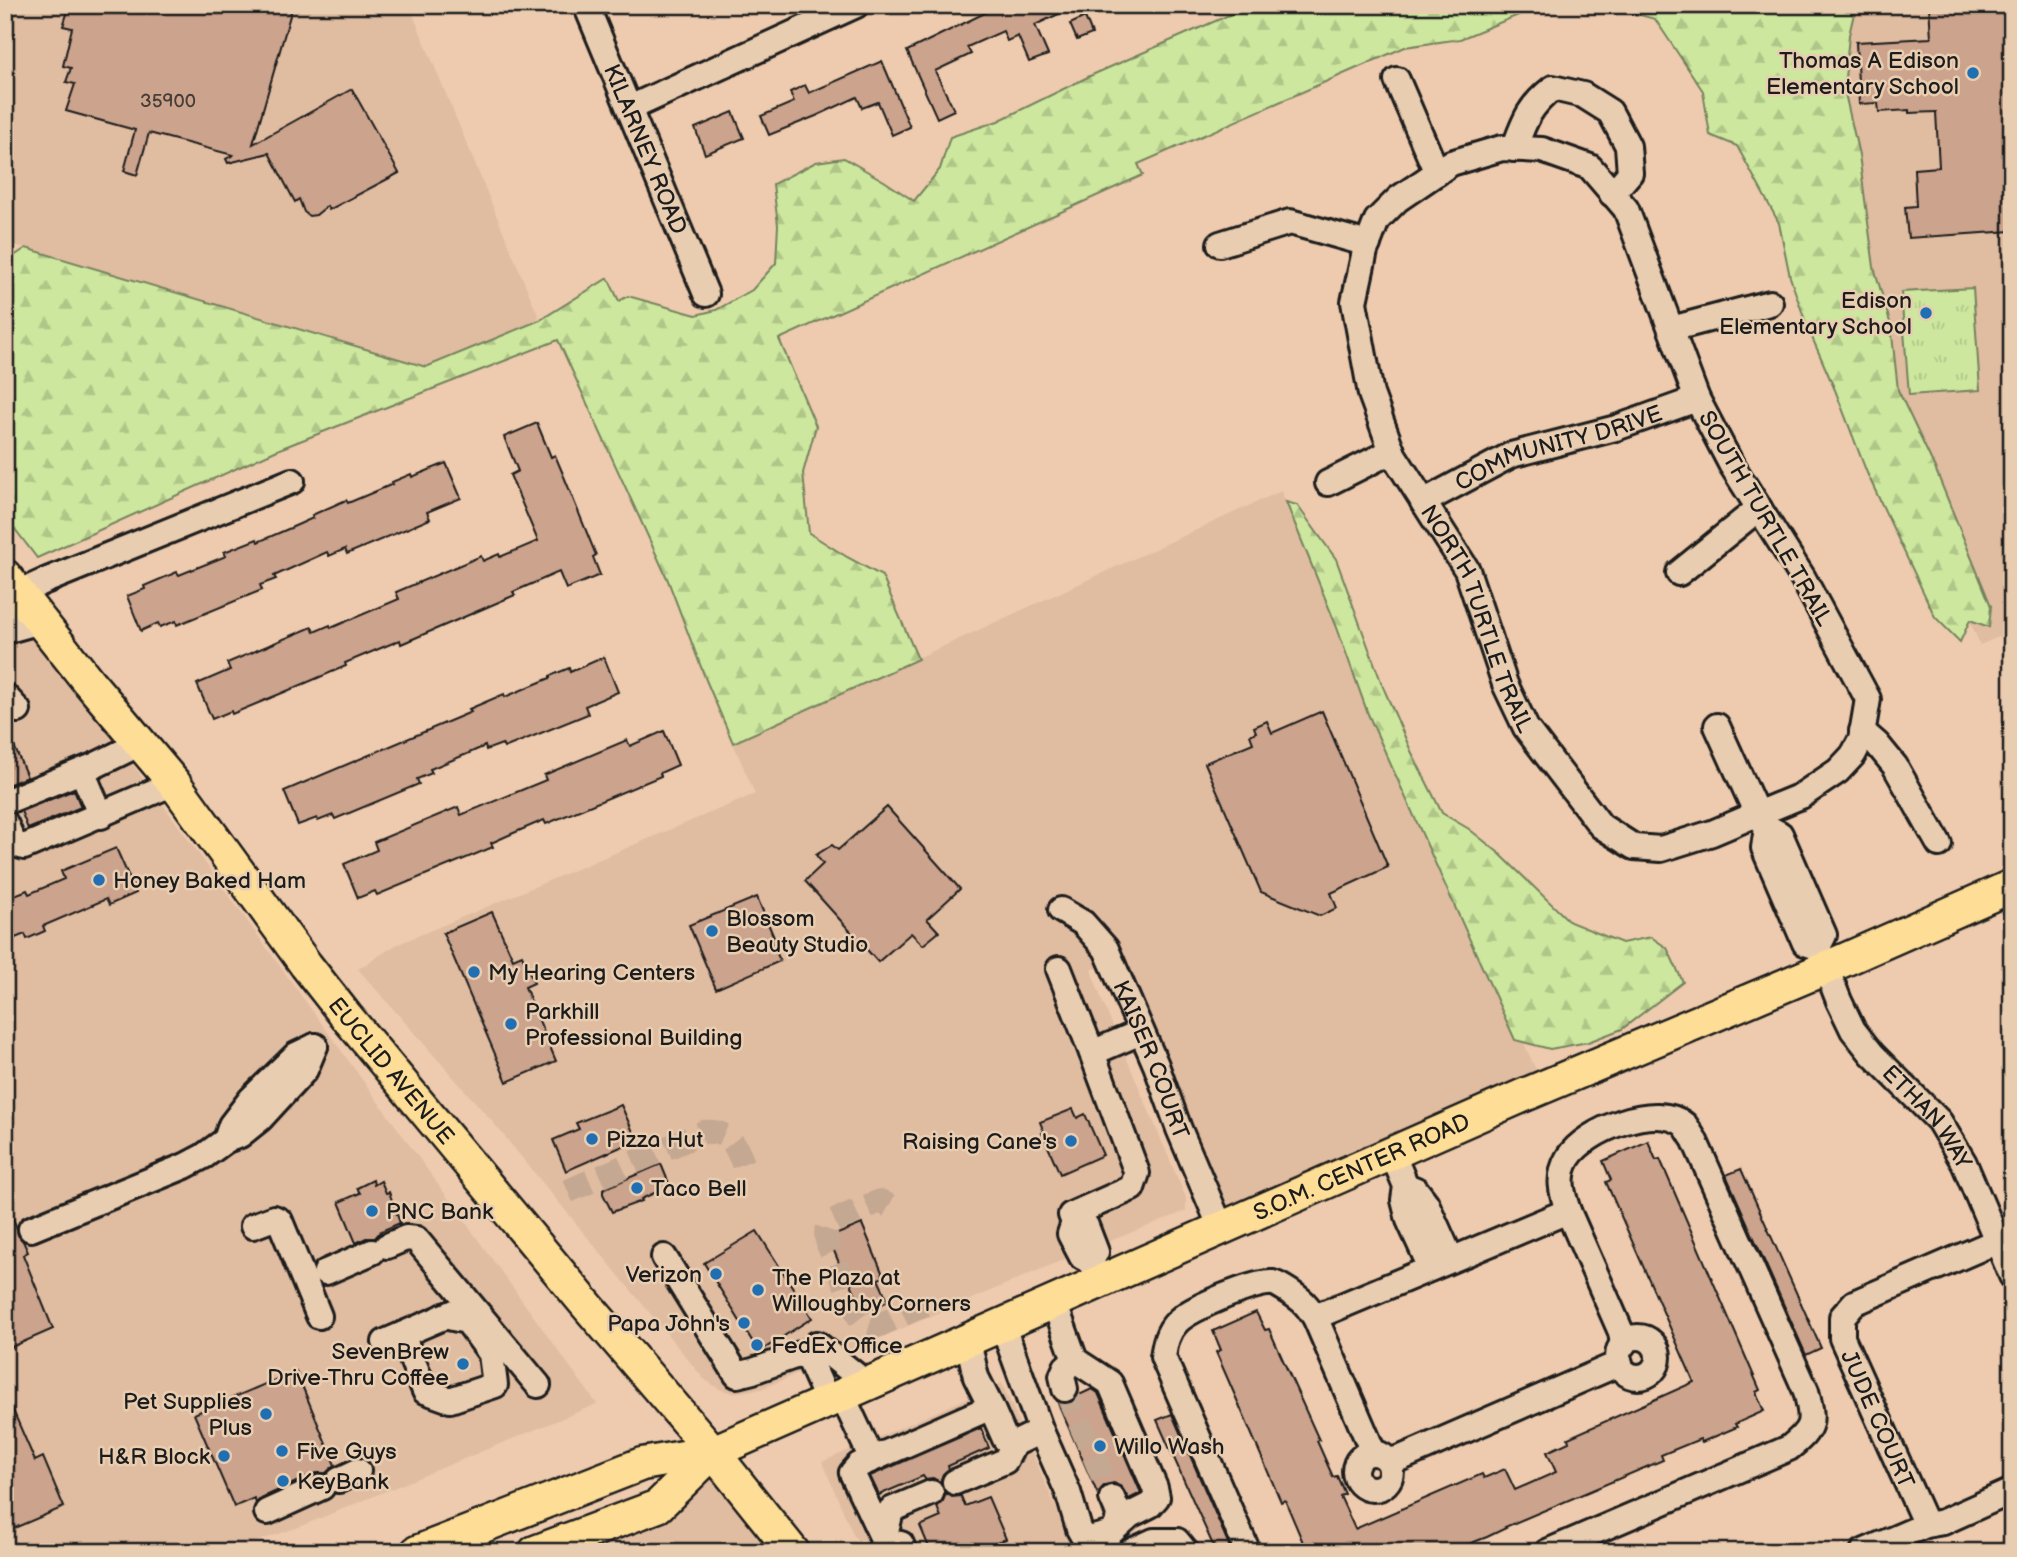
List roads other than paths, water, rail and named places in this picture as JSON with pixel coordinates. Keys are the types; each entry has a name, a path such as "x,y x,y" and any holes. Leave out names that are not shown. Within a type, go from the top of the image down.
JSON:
{"main road":[{"name":"EUCLID AVENUE","path":"10,594 41,621 174,783 346,1016 713,1452 793,1552"},
{"name":"S.O.M. CENTER ROAD","path":"417,1552 642,1464 713,1452 1054,1302 1096,1271 1221,1228 1522,1096 1822,957 2012,886"},
{"name":"S.O.M. CENTER ROAD","path":"535,1552 658,1506 713,1452"}],"street":[{"name":"KILARNEY ROAD","path":"586,5 706,294"},
{"path":"630,108 856,5"},
{"path":"1397,80 1437,173"},
{"path":"1514,149 1525,119 1539,98 1553,88 1583,95 1610,112 1628,146 1630,173 1612,194"},
{"name":"SOUTH TURTLE TRAIL","path":"1377,219 1398,199 1451,163 1502,148 1542,150 1590,167 1626,209 1697,399 1731,464 1803,578 1868,699 1861,740 1853,755 1838,771 1762,821"},
{"name":"NORTH TURTLE TRAIL","path":"1377,219 1354,302 1371,394 1392,451 1467,570 1505,684 1526,727 1601,826 1634,847 1661,849 1762,821"},
{"path":"1220,244 1290,222 1368,244"},
{"path":"1671,329 1770,303"},
{"name":"COMMUNITY DRIVE","path":"1423,502 1511,455 1616,428 1697,399"},
{"path":"1328,483 1392,451"},
{"path":"10,594 292,481"},
{"path":"1679,573 1759,508"},
{"path":"5,631 41,621"},
{"path":"1717,726 1762,821 1764,848 1805,943 1822,957"},
{"path":"1863,731 1895,766 1939,844"},
{"path":"5,803 141,743"},
{"path":"82,771 101,816"},
{"path":"5,823 14,844 24,847 174,783"},
{"name":"KAISER COURT","path":"1061,910 1083,923 1106,949 1221,1228"},
{"name":"ETHAN WAY","path":"1822,957 1853,1030 1872,1054 1939,1121 1964,1163 2012,1276"},
{"path":"1059,969 1137,1173 1132,1188 1072,1215 1070,1234 1082,1257 1096,1271"},
{"path":"1093,1053 1141,1032"},
{"path":"1248,1552 1163,1357 1165,1340 1177,1321 1239,1290 1274,1283 1304,1302 1315,1317 1381,1457 1401,1458 1621,1354 1621,1332 1560,1188 1568,1158 1594,1134 1648,1115 1673,1119 1685,1126 1694,1139 1807,1391 1811,1411 1810,1426 1803,1437 1788,1448 1547,1552"},
{"path":"31,1230 185,1166 226,1140"},
{"path":"1392,1153 1406,1186 1404,1200 1409,1220 1441,1264"},
{"path":"1315,1317 1568,1211"},
{"path":"253,1226 274,1218 280,1221 319,1316"},
{"path":"326,1272 406,1238 416,1239 538,1385"},
{"name":"JUDE COURT","path":"1917,1529 1842,1338 1842,1317 1854,1303 1997,1241"},
{"path":"664,1257 737,1375 811,1348"},
{"path":"1002,1324 1041,1431 1068,1492 1079,1529 1083,1536 1089,1539 1108,1534 1130,1515 1150,1506 1157,1497 1155,1488 1110,1383 1075,1360 1054,1302"},
{"path":"444,1317 467,1321 491,1354 495,1385 450,1400 425,1391 393,1339 470,1305"},
{"path":"968,1340 976,1377 1005,1439 1014,1444"},
{"path":"811,1348 846,1394 872,1459"},
{"path":"811,1348 846,1394"},
{"path":"1065,1389 1062,1376 1066,1367 1075,1360"},
{"path":"889,1548 852,1473 859,1465 991,1407"},
{"path":"955,1482 1004,1461 1014,1444 1041,1431"},
{"path":"267,1512 340,1479"},
{"path":"1863,1552 1917,1529 1943,1522 2012,1491"},
{"path":"889,1548 891,1510 931,1493"},
{"path":"1112,1498 1119,1514 1117,1526"},
{"path":"1130,1552 1154,1541 1177,1541 1186,1552"}],"tunnel":[{"path":"568,1191 704,1132 714,1132 728,1138 737,1149 747,1173"},
{"path":"889,1206 880,1201 831,1222 827,1230 828,1244 859,1317 866,1324 877,1326 926,1304 929,1296"},
{"path":"1065,1389 1112,1498"}],"place":[{"name":"Thomas A Edison Elementary School","path":"1973,73"},
{"name":"Edison Elementary School","path":"1926,313"},
{"name":"Honey Baked Ham","path":"99,880"},
{"name":"Blossom Beauty Studio","path":"712,931"},
{"name":"My Hearing Centers","path":"474,972"},
{"name":"Parkhill Professional Building","path":"511,1024"},
{"name":"Pizza Hut","path":"592,1139"},
{"name":"Raising Cane's","path":"1071,1141"},
{"name":"Taco Bell","path":"637,1188"},
{"name":"PNC Bank","path":"372,1211"},
{"name":"Verizon","path":"716,1274"},
{"name":"The Plaza at Willoughby Corners","path":"758,1290"},
{"name":"Papa John's","path":"744,1323"},
{"name":"FedEx Office","path":"757,1345"},
{"name":"SevenBrew Drive-Thru Coffee","path":"463,1364"},
{"name":"Pet Supplies Plus","path":"266,1414"},
{"name":"Willo Wash","path":"1100,1446"},
{"name":"Five Guys","path":"282,1451"},
{"name":"H&R Block","path":"224,1456"},
{"name":"KeyBank","path":"283,1481"}]}
